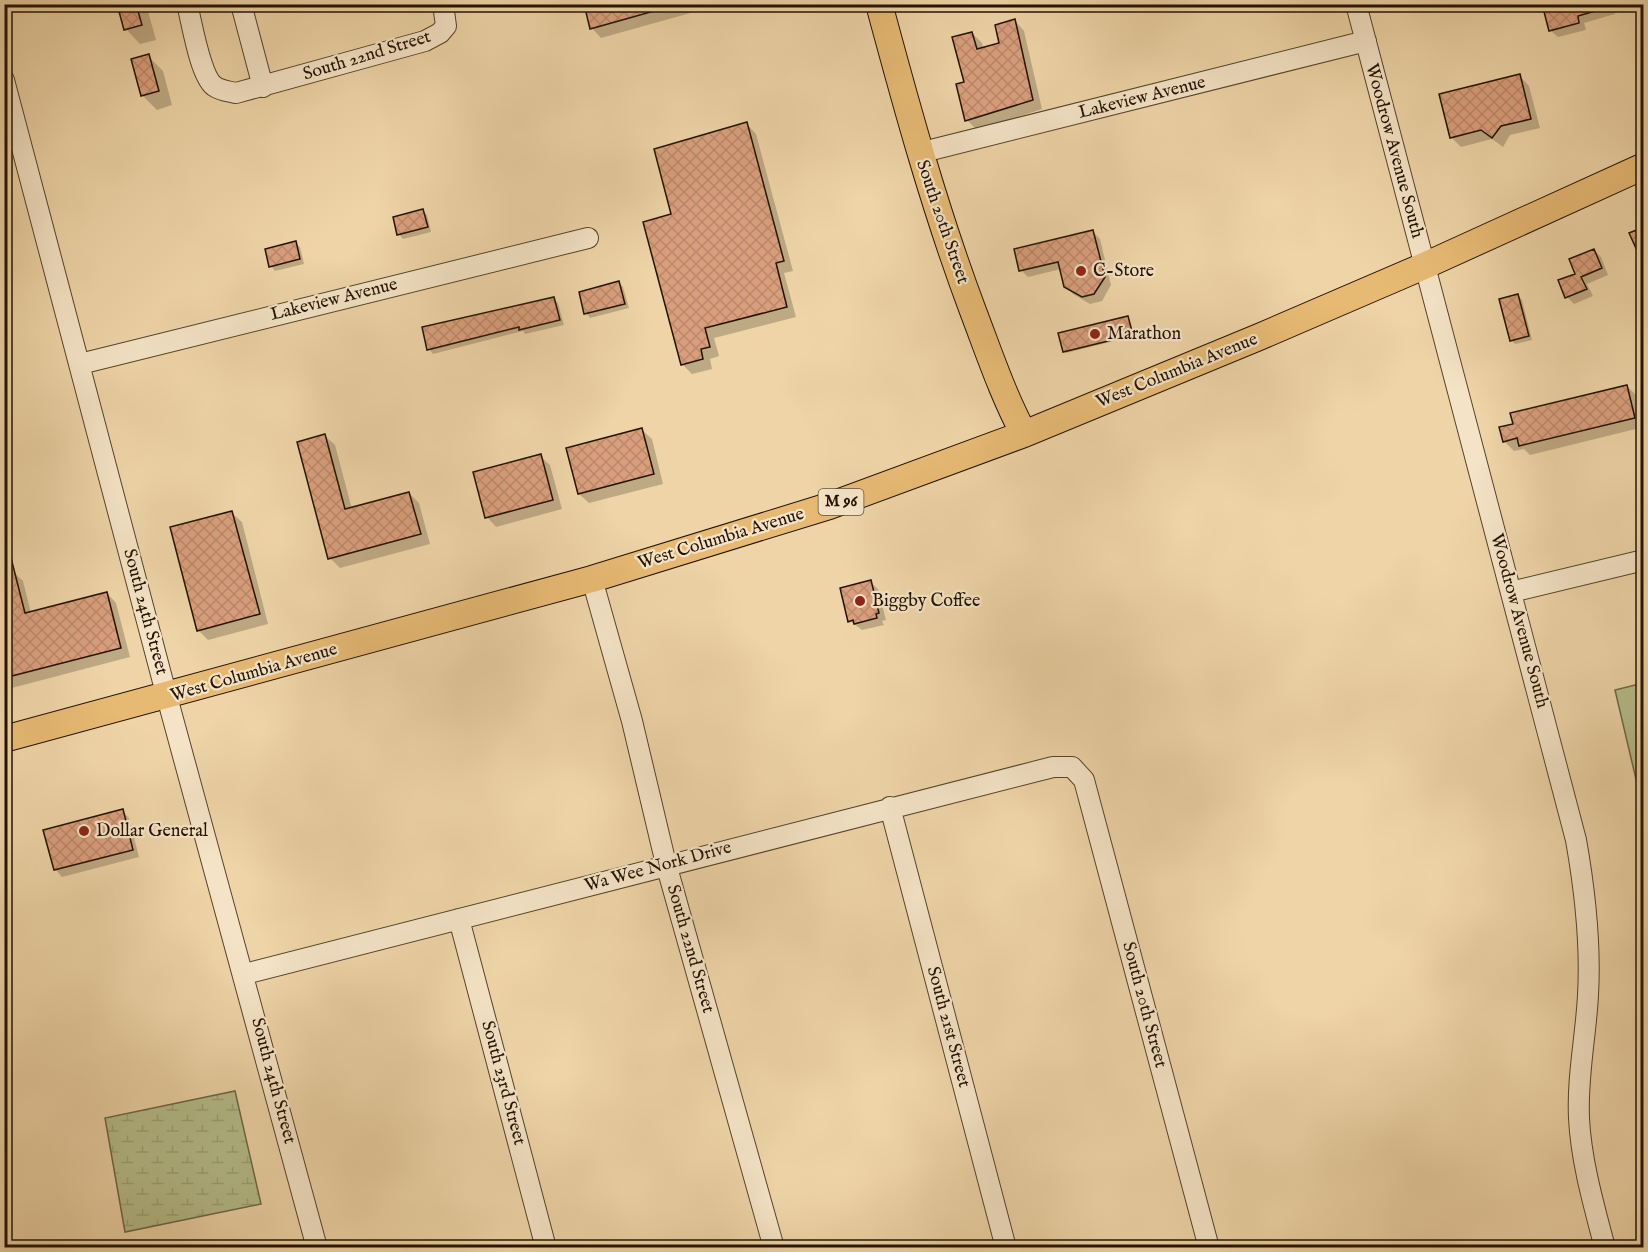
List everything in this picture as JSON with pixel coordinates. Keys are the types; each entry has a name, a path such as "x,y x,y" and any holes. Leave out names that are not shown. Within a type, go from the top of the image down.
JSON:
{"main road":[{"name":"South 20th Street","path":"879,4 919,153 952,254 1008,404 1024,434"},
{"name":"West Columbia Avenue","path":"4,739 167,697 592,579 829,507 1024,434 1424,266 1644,166"}],"street":[{"path":"187,4 204,70 212,84 222,90 236,93 263,87 241,4"},
{"name":"South 22nd Street","path":"263,87 425,41 440,33 446,26 443,4"},
{"name":"Woodrow Avenue South","path":"1356,4 1576,840 1584,890 1588,994 1579,1071 1579,1120 1592,1199 1605,1248"},
{"name":"Lakeview Avenue","path":"919,153 1366,41"},
{"name":"South 24th Street","path":"4,80 167,697 245,974 317,1248"},
{"name":"Lakeview Avenue","path":"80,364 588,238"},
{"path":"1511,592 1644,560"},
{"name":"South 22nd Street","path":"592,579 632,721 666,864 774,1248"},
{"name":"Wa Wee Nork Drive","path":"245,974 890,807 1053,767 1072,767"},
{"name":"South 20th Street","path":"1072,767 1084,780 1209,1248"},
{"name":"South 21st Street","path":"890,807 1006,1248"},
{"name":"South 23rd Street","path":"459,919 546,1248"}],"green space":[{"path":"1644,683 1643,809 1615,690"},
{"path":"235,1091 261,1204 125,1232 105,1118"}],"building":[{"path":"117,4 136,4 142,25 124,30"},
{"path":"584,4 665,4 665,8 590,29"},
{"path":"1542,4 1605,4 1606,8 1578,16 1579,23 1549,31"},
{"path":"1015,19 1033,100 965,121 956,84 964,82 952,37 972,32 977,49 999,43 995,25"},
{"path":"149,54 159,91 141,96 131,59"},
{"path":"1520,74 1531,119 1501,126 1492,138 1481,130 1450,138 1439,94"},
{"path":"747,122 784,261 776,263 787,307 705,328 710,347 701,349 703,359 681,365 643,222 671,214 654,149"},
{"path":"423,209 428,227 397,235 393,217"},
{"path":"1644,227 1644,266 1629,233"},
{"path":"1093,230 1105,277 1094,294 1082,297 1064,287 1058,262 1019,271 1014,249"},
{"path":"296,241 300,259 269,267 265,249"},
{"path":"1594,249 1602,268 1581,277 1587,289 1565,298 1558,280 1575,274 1569,259"},
{"path":"619,281 625,304 584,314 579,292"},
{"path":"1518,294 1529,336 1510,341 1499,299"},
{"path":"554,297 560,320 519,330 519,327 427,350 422,327"},
{"path":"1128,316 1133,335 1063,352 1058,333"},
{"path":"1627,385 1635,418 1519,446 1517,438 1503,442 1499,427 1513,424 1510,413"},
{"path":"642,428 654,474 578,494 566,448"},
{"path":"325,434 345,509 409,492 421,534 328,559 297,442"},
{"path":"541,454 553,500 485,518 473,472"},
{"path":"232,511 260,614 197,631 170,527"},
{"path":"4,550 9,550 25,613 107,592 121,648 4,678"},
{"name":"Biggby Coffee","path":"871,580 879,613 876,614 877,618 854,624 853,620 848,622 840,588"},
{"path":"123,809 133,850 54,870 43,830"}],"place":[{"name":"C-Store","path":"1081,271"},
{"name":"Marathon","path":"1095,334"},
{"name":"Biggby Coffee","path":"860,601"},
{"name":"Dollar General","path":"84,831"}]}
